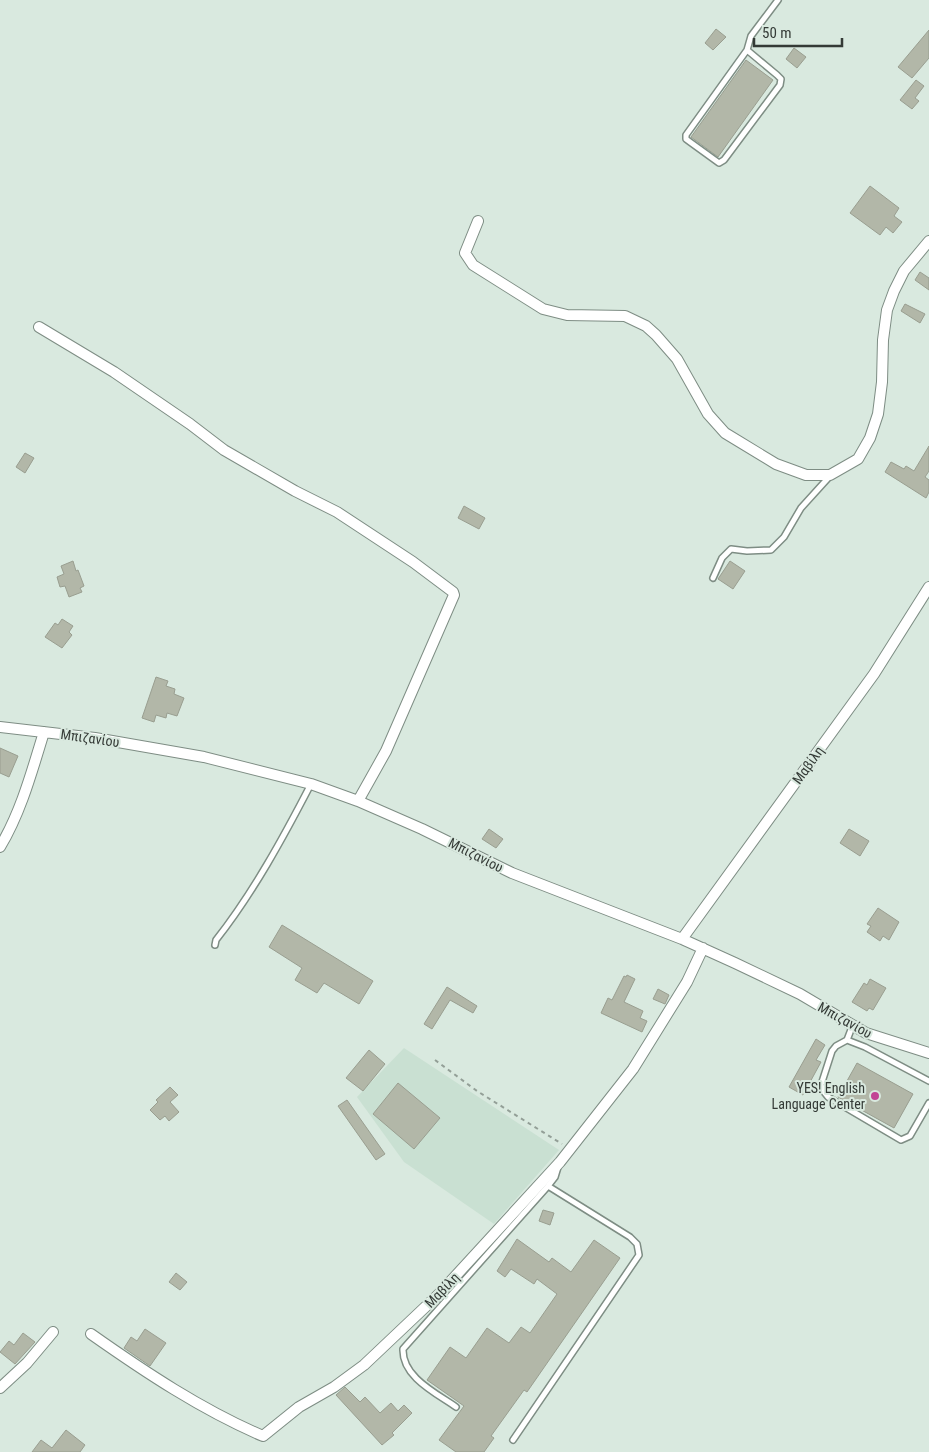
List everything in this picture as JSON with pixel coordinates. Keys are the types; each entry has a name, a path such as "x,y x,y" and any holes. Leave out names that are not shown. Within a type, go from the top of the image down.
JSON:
{"street":[{"path":"478,221 465,253 472,265 543,309 567,315 626,316 646,326 678,360 708,414 725,433 776,464 806,476 830,476 858,459 870,438 878,414 887,310 904,271 929,241"},
{"path":"39,327 114,372 190,424 224,450 295,491 338,512 413,562 453,592 454,595 386,751 358,801"},
{"name":"Μαβίλη","path":"682,940 874,674 929,587"},
{"name":"Μπιζανίου","path":"0,727 204,757 311,784 358,801 422,829 512,873 703,948 800,994 852,1027 929,1054"},
{"path":"0,848 10,831 44,732"},
{"name":"Μαβίλη","path":"91,1334 164,1383 242,1427 263,1436 299,1407 334,1387 364,1366 439,1294 572,1149 633,1069 687,982 703,948"},
{"path":"0,1388 27,1363 53,1332"}],"lane":[{"path":"747,50 778,75 781,80 780,85 724,160 719,162 690,142 686,135 747,50 751,36 778,0"},
{"path":"713,578 722,558 731,549 748,551 770,550 784,537 801,508 830,476"},
{"path":"215,945 216,940 235,916 258,878 311,784"},
{"path":"852,1027 847,1040 832,1051 821,1086 828,1097 901,1140 910,1136 929,1103"},
{"path":"847,1040 865,1047 929,1081"},
{"path":"456,1407 408,1369 403,1358 403,1350 548,1186 555,1177 560,1162"},
{"path":"513,1440 639,1255 637,1244 630,1237 548,1186"}],"path":[{"path":"435,1060 477,1091 572,1149"}],"shaded area":[{"path":"404,1048 559,1150 494,1224 404,1162 357,1097"}],"building":[{"path":"716,29 726,37 713,50 705,43"},
{"path":"929,30 929,58 912,78 898,67"},
{"path":"794,48 806,57 797,68 786,59"},
{"path":"746,60 773,80 718,157 691,137"},
{"path":"916,80 924,86 915,98 919,101 912,109 900,100"},
{"path":"870,186 899,208 894,216 902,222 893,233 886,227 880,235 850,213"},
{"path":"920,272 929,278 929,290 915,280"},
{"path":"905,304 925,314 920,323 901,311"},
{"path":"929,446 929,471 925,477 929,480 929,492 926,498 885,472 891,462 904,469 906,466 914,471"},
{"path":"25,453 34,458 25,473 16,467"},
{"path":"464,506 485,518 479,529 458,518"},
{"path":"73,561 84,586 80,588 82,592 69,597 65,586 60,587 57,577 64,574 61,566"},
{"path":"730,561 745,571 733,589 718,579"},
{"path":"62,619 73,626 69,632 72,635 62,648 45,637 55,623 58,625"},
{"path":"156,677 168,681 166,686 175,689 174,694 184,698 177,716 167,713 166,718 156,715 154,722 142,718"},
{"path":"0,748 18,756 9,777 0,773"},
{"path":"489,829 503,839 496,848 482,839"},
{"path":"849,829 869,841 860,856 840,843"},
{"path":"878,908 899,922 889,940 883,936 880,941 867,932 871,926 867,924"},
{"path":"282,925 373,981 359,1004 324,983 317,993 295,980 302,968 269,947"},
{"path":"627,975 635,979 624,1002 643,1011 640,1018 647,1021 642,1032 601,1013 608,998 612,1000 624,976 626,977"},
{"path":"870,979 886,988 873,1010 869,1008 867,1011 852,1002 864,983 867,985"},
{"path":"447,987 477,1006 473,1013 450,1000 432,1029 424,1024"},
{"path":"658,989 669,995 665,1004 653,999"},
{"path":"816,1039 825,1045 816,1060 821,1062 803,1095 789,1087"},
{"path":"369,1050 385,1064 363,1091 346,1078"},
{"name":"YES! English Language Center","path":"857,1063 913,1094 894,1128 838,1097"},
{"path":"398,1083 440,1118 414,1149 373,1114"},
{"path":"170,1087 178,1095 170,1102 179,1112 169,1121 165,1116 160,1120 150,1110 158,1102 156,1100"},
{"path":"347,1100 385,1154 376,1160 338,1106"},
{"path":"543,1210 554,1213 550,1225 539,1221"},
{"path":"517,1239 549,1262 552,1258 571,1272 594,1240 620,1258 527,1392 524,1390 491,1436 494,1438 484,1452 456,1452 439,1440 464,1406 427,1380 450,1347 466,1358 487,1328 509,1343 521,1327 530,1333 557,1294 537,1279 534,1284 511,1269 505,1277 497,1271"},
{"path":"176,1273 187,1282 180,1290 169,1282"},
{"path":"145,1329 166,1343 150,1366 124,1348 131,1337 137,1341"},
{"path":"23,1333 35,1342 15,1364 0,1352 9,1341 14,1345"},
{"path":"345,1387 360,1402 365,1397 380,1413 391,1403 398,1411 404,1405 412,1413 392,1433 394,1435 382,1445 336,1395"},
{"path":"66,1430 85,1445 80,1452 32,1452 41,1440 52,1448"}],"place":[{"name":"YES! English Language Center","path":"875,1096"}]}
